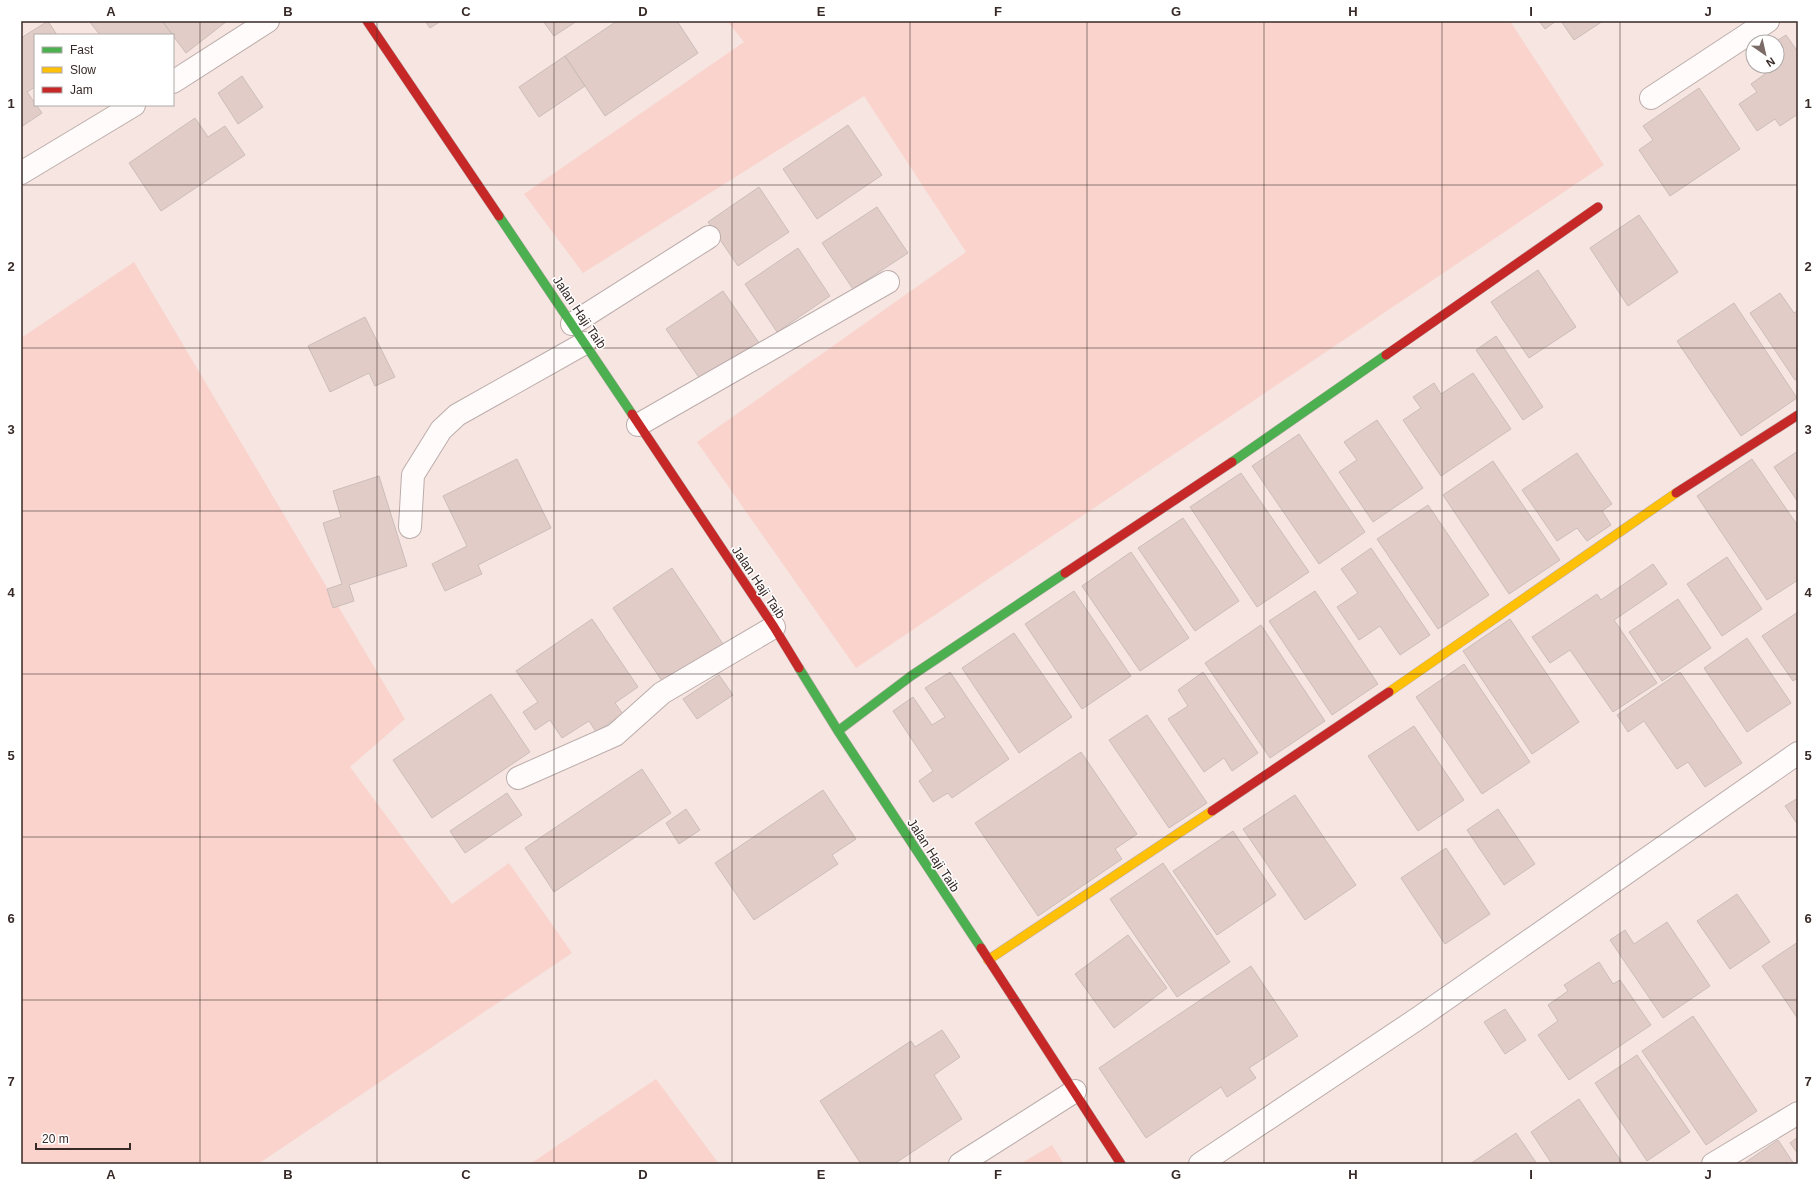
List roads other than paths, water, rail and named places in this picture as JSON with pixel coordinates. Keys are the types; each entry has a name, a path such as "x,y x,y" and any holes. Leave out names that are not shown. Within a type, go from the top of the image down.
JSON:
{"street":[{"path":"174,81 268,21"},
{"name":"Jalan Haji Taib","path":"367,21 585,343 638,425 774,627 838,730 1075,1091 1121,1164"},
{"path":"1651,98 1768,21"},
{"path":"21,173 132,106"},
{"path":"838,730 910,676 1257,445 1598,207"},
{"path":"572,324 709,236"},
{"path":"638,425 888,282"},
{"path":"410,527 413,475 441,430 457,415 585,343"},
{"path":"988,960 1438,660 1661,503 1798,415"},
{"path":"518,778 615,736 662,693 774,627"},
{"path":"1200,1164 1420,1017 1798,752"},
{"path":"960,1164 1075,1091"},
{"path":"1713,1164 1798,1113"}]}
